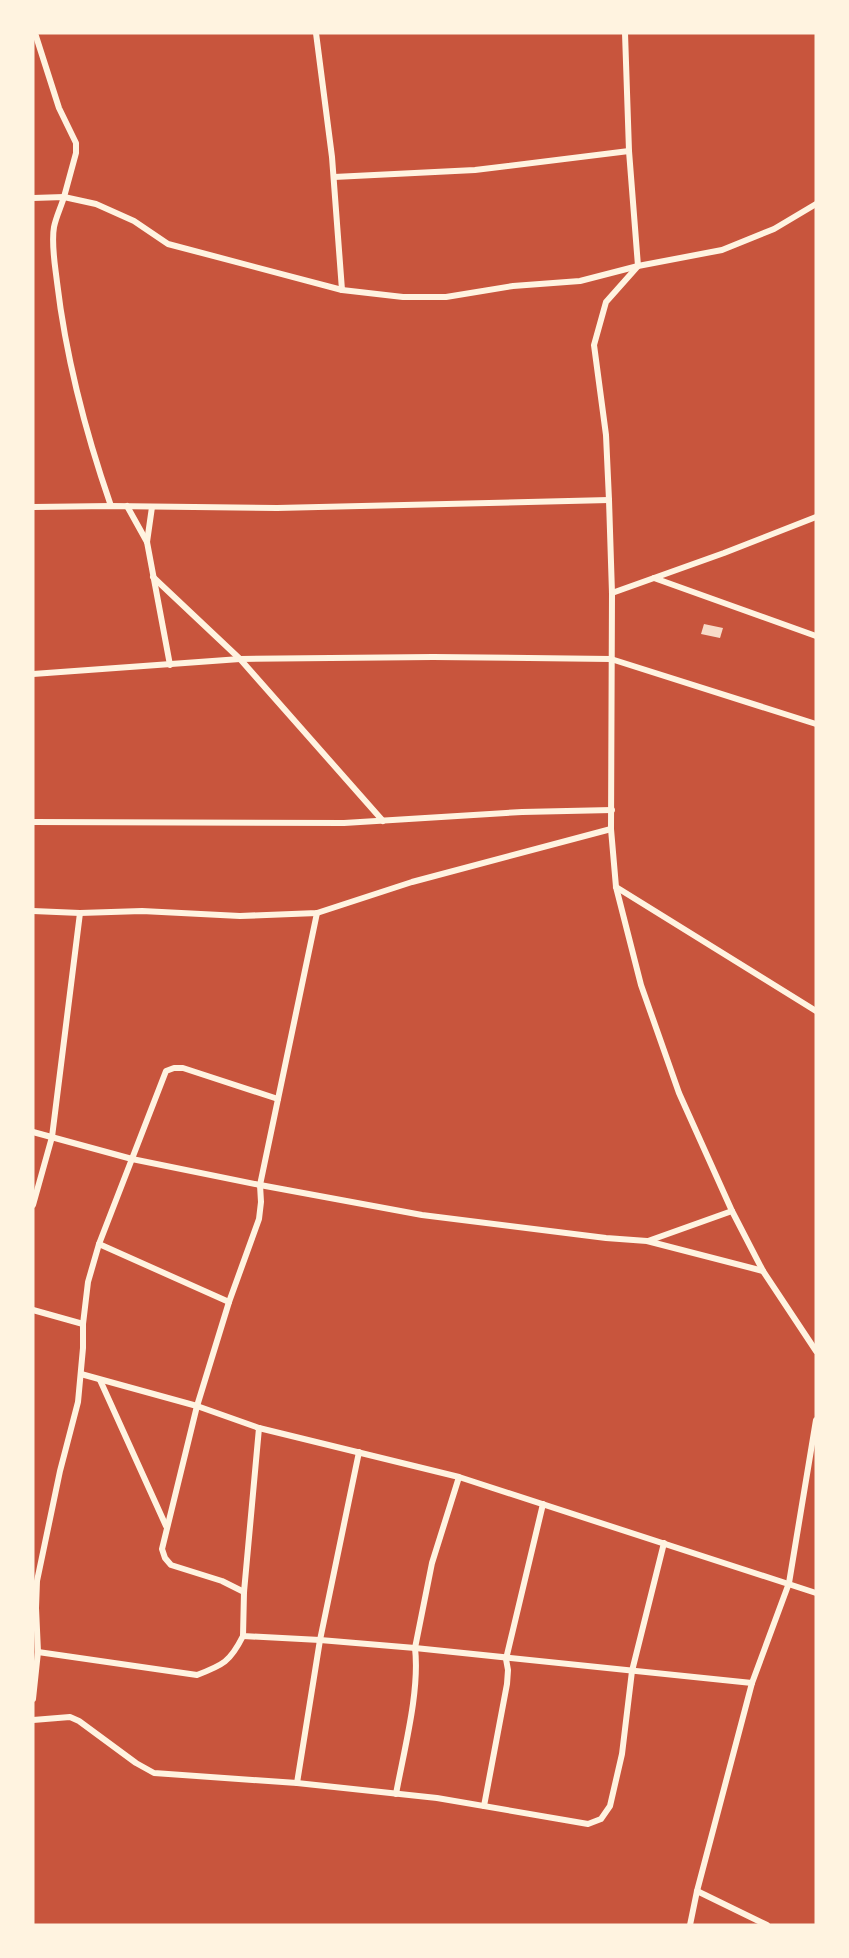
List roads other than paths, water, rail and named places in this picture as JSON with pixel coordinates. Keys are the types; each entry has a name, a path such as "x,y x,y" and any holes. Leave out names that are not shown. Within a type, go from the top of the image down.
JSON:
{"street":[{"path":"35,33 59,108 75,143 76,153 54,229 54,263 60,312 79,394 111,506"},
{"path":"315,33 334,177 342,290"},
{"path":"625,33 629,151 638,266 606,302 594,345 606,435 609,500 612,593 611,829 616,887 641,985 679,1094 732,1211 763,1271 816,1351"},
{"path":"334,177 475,170 629,151"},
{"path":"33,198 64,196 96,204 134,221 168,244 342,290 403,297 446,297 513,286 580,281 638,266 722,250 774,229 816,204"},
{"path":"33,507 277,508 609,500"},
{"path":"127,506 147,542"},
{"path":"152,507 147,542 170,665"},
{"path":"612,593 816,517"},
{"path":"153,577 240,659 383,821"},
{"path":"654,578 816,636"},
{"path":"33,674 240,659 433,657 611,659 816,724"},
{"path":"33,822 344,823 522,812 612,810"},
{"path":"33,911 80,913 141,911 240,916 317,913 412,882 611,829"},
{"path":"616,887 816,1011"},
{"path":"33,1205 52,1137 80,913"},
{"path":"244,1592 222,1581 171,1565 162,1550 196,1406 229,1302 259,1219 260,1185 317,913"},
{"path":"33,1699 38,1652 35,1580 78,1402 88,1282 99,1244 166,1071 183,1068 278,1099"},
{"path":"33,1132 132,1159 260,1185 422,1215 647,1241 763,1271"},
{"path":"647,1241 732,1211"},
{"path":"99,1244 229,1302"},
{"path":"33,1310 83,1324"},
{"path":"81,1374 196,1406 259,1428 459,1477 816,1593"},
{"path":"100,1380 166,1527"},
{"path":"690,1925 752,1683 789,1583 816,1420"},
{"path":"38,1652 197,1675 219,1666 234,1654 243,1636 244,1592 259,1428"},
{"path":"297,1783 320,1640 359,1452"},
{"path":"396,1794 411,1707 416,1661 415,1648 432,1563 459,1477"},
{"path":"484,1806 507,1684 506,1659 543,1504"},
{"path":"33,1720 70,1717 154,1773 297,1783 396,1794 588,1824 601,1819 610,1806 622,1754 632,1671 664,1543"},
{"path":"243,1636 415,1648 752,1683"},
{"path":"697,1891 767,1925"}]}
